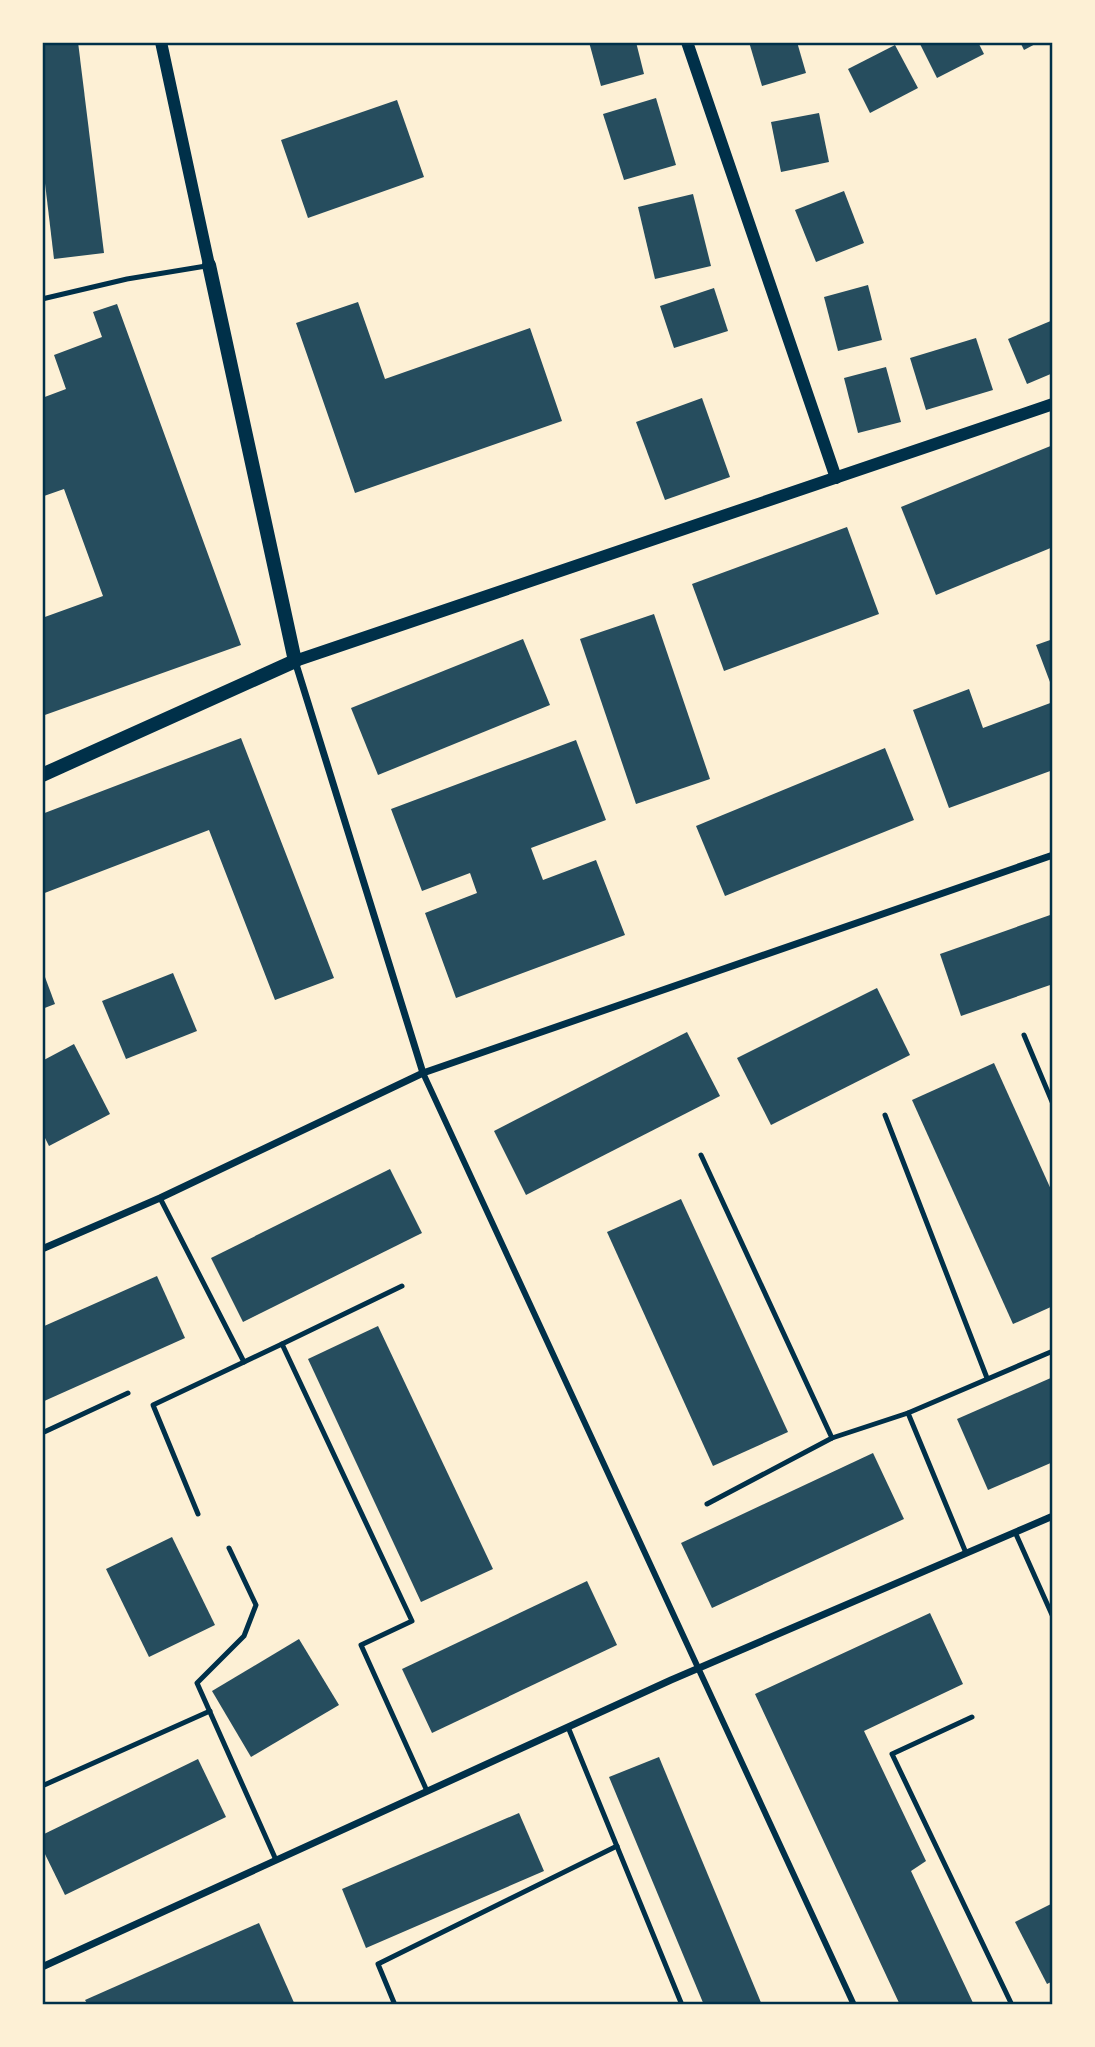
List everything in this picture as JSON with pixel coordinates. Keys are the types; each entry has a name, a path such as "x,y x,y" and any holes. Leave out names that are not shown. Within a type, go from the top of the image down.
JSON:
{"main road":[{"path":"42,775 295,662 209,265"}],"street":[{"path":"160,42 209,265"},
{"path":"687,42 836,478"},
{"path":"854,2005 423,1073 295,662 1053,404"},
{"path":"42,1249 160,1198 423,1073 1053,855"},
{"path":"42,1967 696,1668 1053,1516"}],"lane":[{"path":"42,299 127,279 209,265"},
{"path":"1024,1035 1053,1104"},
{"path":"885,1115 988,1378"},
{"path":"701,1155 832,1438"},
{"path":"160,1198 244,1362"},
{"path":"198,1514 153,1405 402,1286"},
{"path":"282,1344 412,1621 361,1645 427,1791"},
{"path":"707,1504 832,1438 908,1413 1053,1351"},
{"path":"42,1433 128,1393"},
{"path":"908,1413 966,1553"},
{"path":"1014,1532 1053,1617"},
{"path":"229,1548 256,1605 244,1636 198,1683 276,1860"},
{"path":"42,1786 210,1711"},
{"path":"972,1717 892,1754 1012,2005"},
{"path":"568,1727 682,2005"},
{"path":"395,2005 378,1964 617,1846"}],"building":[{"path":"42,42 78,42 104,253 54,259 42,158"},
{"path":"589,42 636,42 644,74 601,86"},
{"path":"749,42 797,42 806,73 762,86"},
{"path":"919,42 978,42 984,54 937,78"},
{"path":"1020,42 1039,42 1024,50"},
{"path":"895,45 918,88 870,113 848,69"},
{"path":"656,98 676,165 624,180 603,114"},
{"path":"397,100 424,177 308,218 281,140"},
{"path":"819,113 829,162 781,172 771,122"},
{"path":"844,191 864,243 816,262 795,210"},
{"path":"693,194 711,266 655,279 638,207"},
{"path":"868,285 882,340 838,351 824,297"},
{"path":"714,288 728,331 674,348 660,306"},
{"path":"358,302 385,379 530,328 562,421 355,493 296,323"},
{"path":"117,304 241,645 42,716 42,618 103,596 64,489 44,496 42,490 42,398 66,389 54,355 102,337 93,312"},
{"path":"1053,320 1053,373 1027,384 1008,339"},
{"path":"976,338 993,390 926,410 910,358"},
{"path":"886,367 901,422 858,433 844,378"},
{"path":"702,398 730,477 665,500 636,422"},
{"path":"1053,445 1053,547 936,595 901,507"},
{"path":"847,527 879,614 724,671 692,584"},
{"path":"654,614 710,779 636,804 580,639"},
{"path":"523,639 550,705 378,775 351,708"},
{"path":"1053,639 1053,690 1036,645"},
{"path":"969,689 983,728 1053,702 1053,770 949,808 913,710"},
{"path":"241,738 334,978 275,1000 209,830 42,894 42,814"},
{"path":"576,740 606,820 531,848 543,880 596,860 625,935 456,998 425,913 477,893 470,873 422,891 391,809"},
{"path":"885,748 914,820 725,896 696,826"},
{"path":"1053,914 1053,984 961,1016 940,954"},
{"path":"42,969 55,1004 42,1009"},
{"path":"173,973 197,1031 126,1059 102,1001"},
{"path":"877,988 910,1055 771,1125 737,1058"},
{"path":"687,1032 720,1096 526,1195 494,1131"},
{"path":"74,1044 110,1114 49,1146 42,1132 42,1061"},
{"path":"994,1063 1053,1194 1053,1306 1013,1324 912,1100"},
{"path":"390,1169 422,1233 243,1322 211,1258"},
{"path":"681,1199 788,1432 713,1466 607,1232"},
{"path":"157,1276 185,1338 42,1402 42,1327"},
{"path":"378,1326 493,1569 421,1602 308,1359"},
{"path":"1053,1377 1053,1462 988,1490 957,1419"},
{"path":"873,1453 904,1519 712,1608 681,1543"},
{"path":"172,1537 215,1625 149,1657 106,1569"},
{"path":"587,1581 617,1645 432,1733 402,1669"},
{"path":"930,1613 963,1684 864,1731 926,1861 911,1871 974,2005 900,2005 755,1694"},
{"path":"299,1639 339,1705 251,1757 212,1691"},
{"path":"659,1757 762,2005 704,2005 609,1777"},
{"path":"198,1759 226,1817 65,1895 42,1848 42,1835"},
{"path":"519,1813 544,1871 366,1948 342,1889"},
{"path":"1053,1903 1053,1981 1047,1984 1015,1922"},
{"path":"259,1923 295,2005 88,2005 85,2000"}]}
